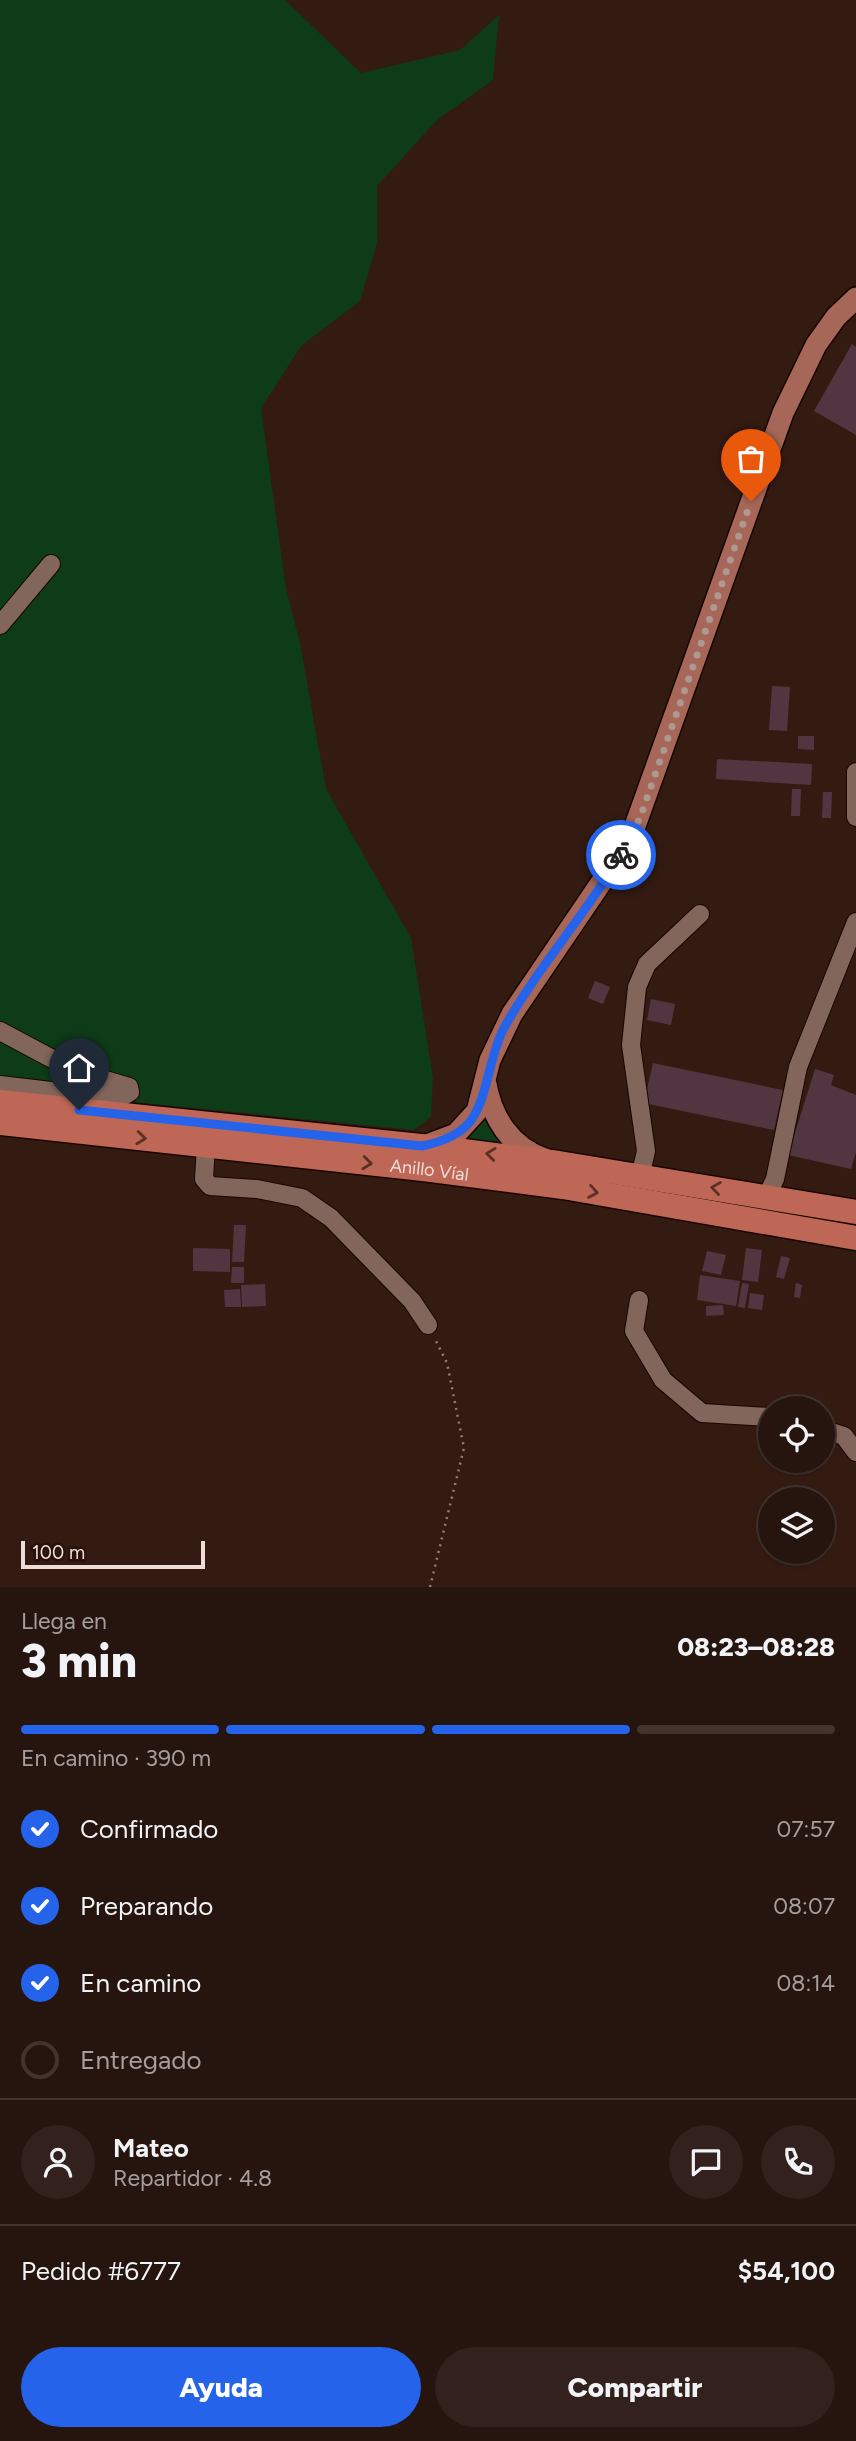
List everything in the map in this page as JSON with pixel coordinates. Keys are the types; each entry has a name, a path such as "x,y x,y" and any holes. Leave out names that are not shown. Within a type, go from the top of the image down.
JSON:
{"highway":[{"name":"Anillo Víal","path":"0,1102 559,1163 856,1212"},
{"name":"Anillo Víal","path":"0,1123 563,1187 852,1241"}],"main road":[{"path":"422,1146 443,1141 468,1124 477,1111 495,1045 512,1014 631,840 786,404 816,345 836,317 856,298"},
{"path":"485,1082 497,1119 508,1135 540,1158 559,1163"}],"lane":[{"path":"0,625 51,564"},
{"path":"856,772 856,817"},
{"path":"640,1177 646,1151 631,1045 637,988 647,964 700,914"},
{"path":"767,1196 775,1179 798,1067 856,922"},
{"path":"0,1031 75,1071 120,1082 129,1087 130,1092 119,1099 0,1085"},
{"path":"206,1145 204,1179 210,1186 257,1189 302,1198 331,1219 412,1301 428,1325"},
{"path":"639,1300 634,1331 663,1380 702,1413 758,1416"},
{"path":"835,1433 844,1436 856,1452"}],"path":[{"path":"428,1325 447,1363 464,1448 430,1587"}],"green space":[{"path":"0,0 285,0 361,73 460,50 499,15 493,80 437,120 377,186 377,243 360,301 301,346 261,408 286,589 300,643 326,789 411,938 433,1078 431,1117 414,1130 0,1089"},
{"path":"485,1109 528,1154 451,1142"}],"building":[{"path":"852,344 856,347 856,435 814,411"},
{"path":"772,686 790,687 787,731 769,730"},
{"path":"798,736 814,736 814,750 798,749"},
{"path":"717,759 812,764 811,785 716,779"},
{"path":"792,789 801,789 800,816 791,816"},
{"path":"823,792 832,792 831,818 822,818"},
{"path":"595,981 610,987 603,1004 588,998"},
{"path":"651,999 675,1004 671,1025 647,1020"},
{"path":"653,1063 783,1090 774,1130 644,1103"},
{"path":"815,1069 834,1075 831,1085 856,1095 856,1152 851,1169 788,1155"},
{"path":"234,1225 246,1225 244,1262 232,1262"},
{"path":"193,1248 230,1249 230,1272 193,1271"},
{"path":"746,1248 762,1250 758,1282 742,1280"},
{"path":"707,1251 726,1255 721,1275 702,1271"},
{"path":"781,1256 790,1258 784,1279 776,1277"},
{"path":"232,1267 244,1267 244,1283 231,1283"},
{"path":"700,1275 740,1281 736,1306 697,1300"},
{"path":"742,1283 749,1284 745,1308 738,1307"},
{"path":"796,1283 802,1285 800,1298 794,1297"},
{"path":"265,1284 266,1306 242,1307 241,1285"},
{"path":"240,1289 241,1307 225,1307 224,1290"},
{"path":"750,1293 764,1295 762,1310 748,1308"},
{"path":"723,1305 724,1315 706,1316 706,1306"}],"way so far":[{"path":"621,855 640,818 751,501"}],"route":[{"path":"79,1110 422,1146 443,1141 468,1124 477,1111 483,1097 495,1045 512,1014 621,855"}]}
